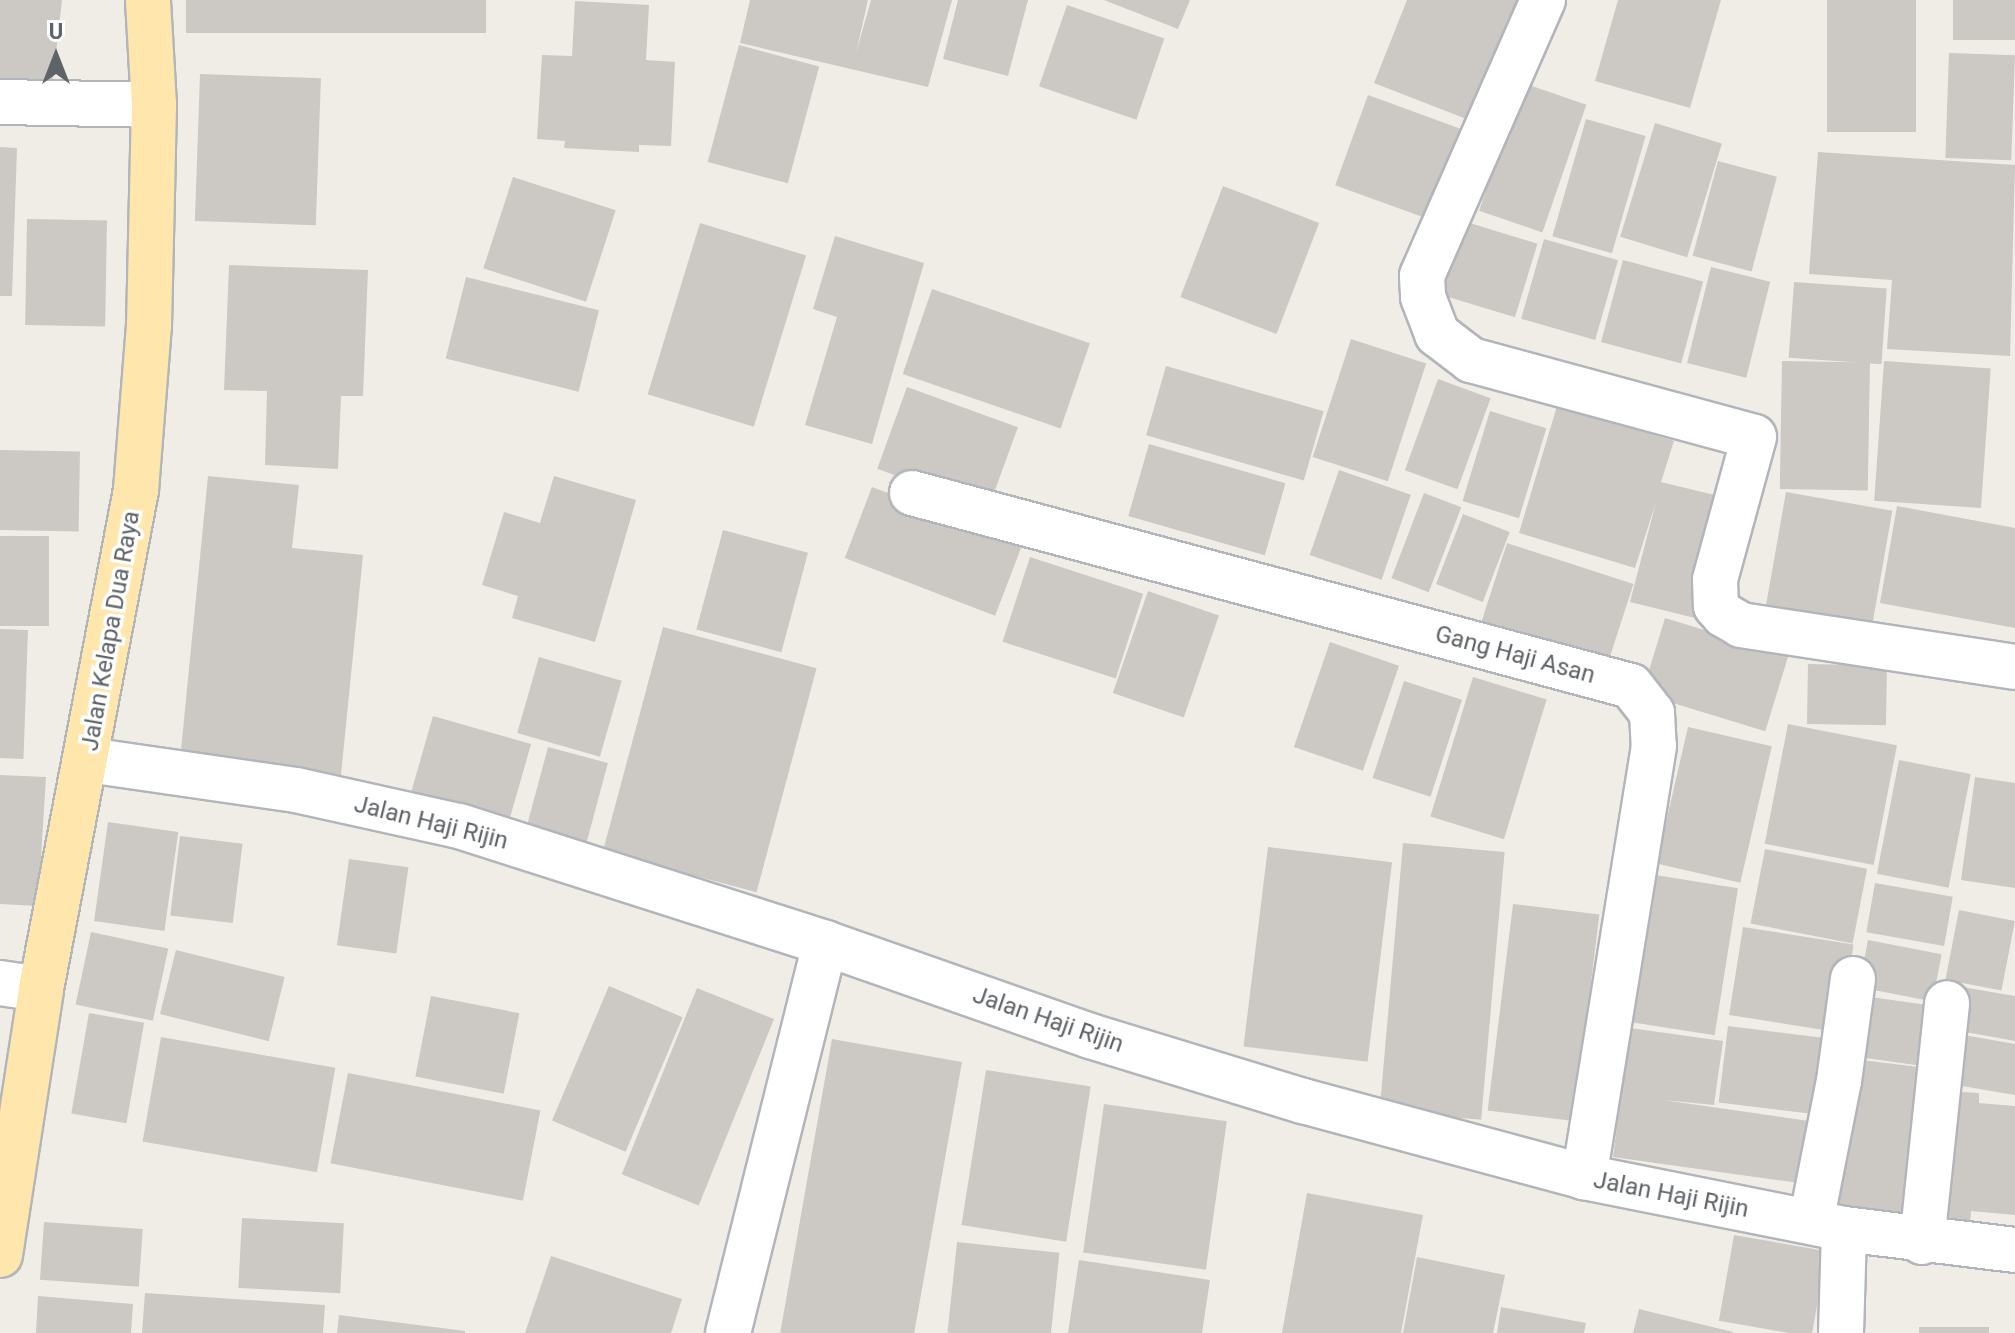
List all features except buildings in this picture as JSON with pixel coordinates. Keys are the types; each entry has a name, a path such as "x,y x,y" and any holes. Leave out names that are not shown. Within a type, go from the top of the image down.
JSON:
{"main road":[{"name":"Jalan Kelapa Dua Raya","path":"0,1255 21,986 88,760 136,490 149,326 154,105 148,0"}],"street":[{"path":"1543,0 1422,276 1423,297 1437,334 1471,360 1754,437 1715,580 1716,606 1741,625 2015,667"},
{"path":"0,102 154,105"},
{"name":"Gang Haji Asan","path":"912,493 1631,686 1652,713 1654,746 1584,1177"},
{"name":"Jalan Haji Rijin","path":"88,760 296,790 459,826 825,943 1136,1050 1584,1177 1827,1226 1922,1242 2015,1250"},
{"path":"728,1333 825,943"},
{"path":"1841,1333 1827,1226 1839,1081 1853,979"},
{"path":"1922,1242 1947,1003"}]}
